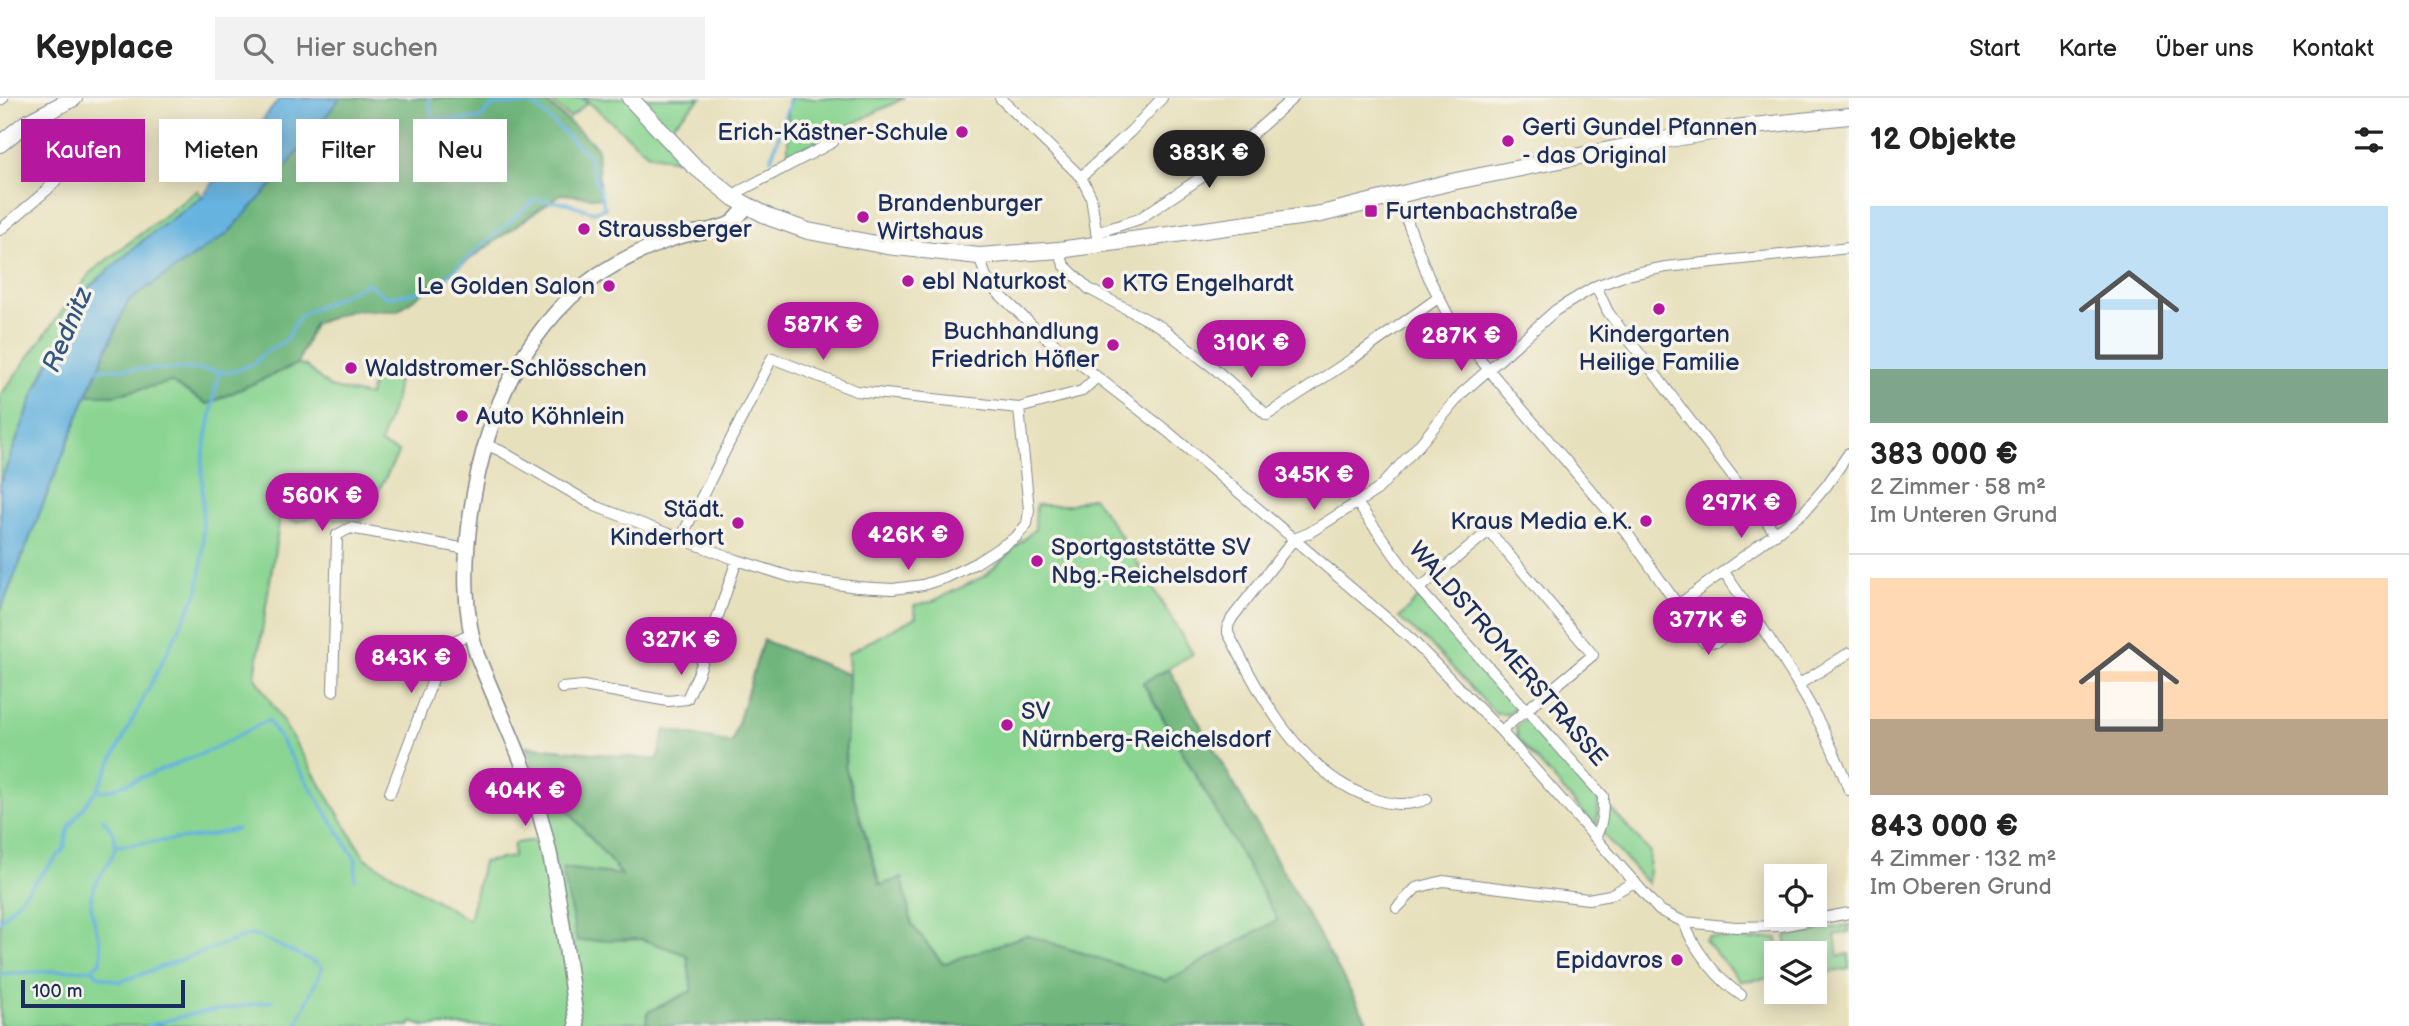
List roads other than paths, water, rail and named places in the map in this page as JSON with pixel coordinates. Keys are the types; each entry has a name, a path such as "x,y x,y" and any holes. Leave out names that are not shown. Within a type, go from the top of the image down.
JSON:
{"main road":[{"path":"0,144 26,123 74,98"},
{"path":"630,98 693,165 741,202 782,223 911,250 979,256 1059,250 1097,239 1321,214 1482,175 1665,139 1749,126 1849,116"},
{"path":"577,1026 566,950 542,824 526,775 471,634 466,597 467,549 487,445 519,363 542,330 580,289 614,265 669,239 727,225 736,219 741,202"}],"street":[{"path":"1000,98 1081,177 1091,197 1097,239 1139,219 1200,178 1293,98"},
{"path":"1081,177 1162,98"},
{"path":"741,202 740,191 833,142"},
{"path":"0,230 55,182"},
{"path":"1397,194 1438,298 1451,321 1488,369 1639,548 1703,641 1716,642 1754,616"},
{"path":"1427,799 1403,804 1376,800 1349,789 1322,770 1296,743 1258,690 1227,633 1232,618 1294,539 1309,533 1377,490 1462,393 1556,310 1596,286 1626,275 1667,267 1849,248"},
{"path":"1059,250 1064,265 1088,289 1161,327 1215,369 1267,415 1438,298"},
{"path":"979,256 992,287 1039,332 1167,431 1411,639 1501,731 1659,910 1684,922 1735,927 1781,926 1849,913"},
{"path":"1596,286 1608,312 1776,534"},
{"path":"681,538 772,358 856,391 1019,408 1082,391 1097,377"},
{"path":"487,445 595,506 737,560 794,578 892,589 923,585 947,577 976,563 1016,537 1027,524 1029,510 1019,408"},
{"path":"1678,605 1804,512 1849,453"},
{"name":"WALDSTROMERSTRASSE","path":"1357,503 1419,589 1603,796 1603,813 1599,831 1595,836"},
{"path":"333,691 337,535 350,528 467,549"},
{"path":"1419,589 1489,531 1593,655 1501,731"},
{"path":"562,688 583,686 668,701 687,699 699,672 737,560"},
{"path":"1724,572 1798,685 1848,783"},
{"path":"390,793 443,653 451,644 471,634"},
{"path":"1798,685 1849,653"},
{"path":"1397,908 1416,888 1443,881 1588,899 1610,895 1635,882"},
{"path":"1684,922 1690,941 1732,990 1741,995"}],"water":[{"path":"280,98 340,98 324,119 296,119 296,154 282,172 282,119 263,119"},
{"name":"Rednitz","path":"214,182 274,182 228,233 128,301 87,395 0,612 0,484 38,384 86,290 147,237 202,197"}],"waterway":[{"path":"96,369 199,369 230,373 255,363 265,352 286,340 300,316 367,283 386,297 431,290 535,200 567,203 593,212 605,208 587,154 533,104 493,105 480,119 434,119 428,102 430,98"},
{"path":"771,159 791,98"},
{"path":"0,921 64,849 69,827 98,788 198,591 203,554 202,462 219,372"},
{"path":"98,788 101,791 110,790 211,750 268,720 356,860 355,879"},
{"path":"92,969 101,961 91,902 93,890 110,860 115,841 112,831 102,819"},
{"path":"117,846 207,836 237,829"},
{"path":"0,974 92,969 99,976 120,982 249,935 258,936 316,963"},
{"path":"296,1026 322,968 320,966"},
{"path":"147,1026 188,1015 273,1001"}],"place":[{"name":"Erich-Kästner-Schule","path":"962,132"},
{"name":"Gerti Gundel Pfannen - das Original","path":"1508,141"},
{"name":"Furtenbachstraße","path":"1371,211"},
{"name":"Brandenburger Wirtshaus","path":"863,217"},
{"name":"Straussberger","path":"584,229"},
{"name":"ebl Naturkost","path":"908,281"},
{"name":"KTG Engelhardt","path":"1108,283"},
{"name":"Le Golden Salon","path":"609,286"},
{"name":"Kindergarten Heilige Familie","path":"1659,309"},
{"name":"Buchhandlung Friedrich Höfler","path":"1113,345"},
{"name":"Waldstromer-Schlösschen","path":"351,368"},
{"name":"Auto Köhnlein","path":"462,416"},
{"name":"Kraus Media e.K.","path":"1646,521"},
{"name":"Städt. Kinderhort","path":"738,523"},
{"name":"Sportgaststätte SV Nbg.-Reichelsdorf","path":"1037,561"},
{"name":"SV Nürnberg-Reichelsdorf","path":"1007,725"},
{"name":"Epidavros","path":"1677,960"}]}
